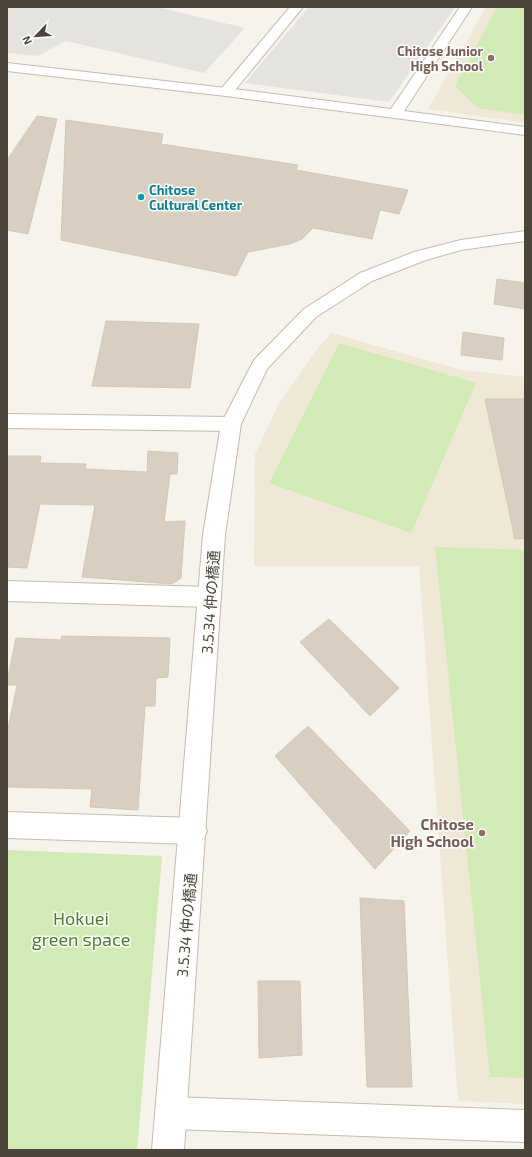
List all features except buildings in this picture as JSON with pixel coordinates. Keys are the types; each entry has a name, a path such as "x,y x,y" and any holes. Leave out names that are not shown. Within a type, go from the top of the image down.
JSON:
{"street":[{"path":"226,92 296,7"},
{"path":"394,114 466,7"},
{"path":"7,67 226,92 525,131"},
{"name":"3.5.34 仲の橋通","path":"168,1150 194,830 214,535 230,424 260,365 310,313 360,281 420,256 460,245 525,236"},
{"path":"7,421 230,424"},
{"path":"7,591 210,597"},
{"path":"7,825 194,830"},
{"path":"171,1113 525,1126"}],"shaded area":[{"path":"7,7 157,7 245,28 204,73 66,41 38,56 7,53"},
{"path":"309,7 455,7 389,102 245,83"},
{"name":"Chitose Junior High School","path":"486,7 525,7 525,123 428,109"},
{"name":"Chitose High School","path":"331,333 462,370 525,377 525,1104 458,1101 419,566 254,566 255,454 279,403 315,352"}],"green space":[{"name":"Chitose Junior High School","path":"497,7 525,7 525,115 478,108 455,86"},
{"path":"339,343 476,383 411,533 269,483"},
{"path":"435,547 525,550 525,1078 490,1077"},
{"name":"Hokuei green space","path":"7,850 162,856 137,1150 7,1150"}],"place":[{"name":"Chitose Junior High School","path":"491,58"},
{"name":"Chitose Cultural Center","path":"141,197"},
{"name":"Chitose High School","path":"482,833"}]}
